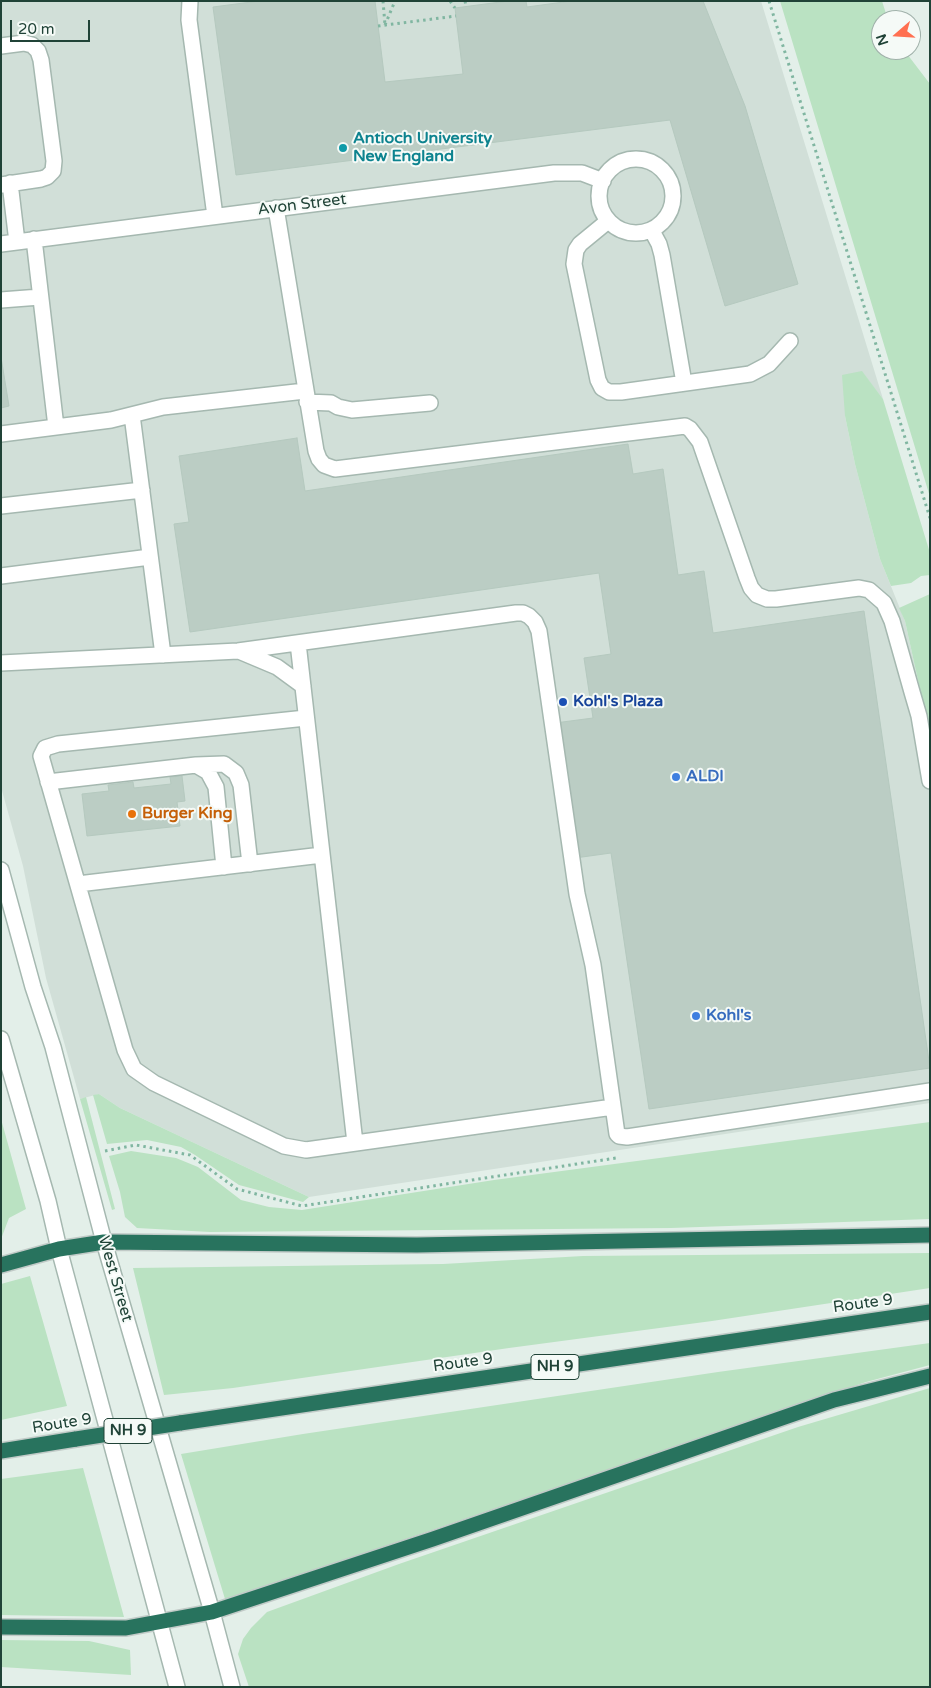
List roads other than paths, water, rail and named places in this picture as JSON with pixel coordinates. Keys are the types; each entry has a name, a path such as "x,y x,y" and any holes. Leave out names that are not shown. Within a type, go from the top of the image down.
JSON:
{"highway":[{"path":"1,1265 59,1249 104,1242 416,1245 930,1235"},
{"name":"Route 9","path":"1,1451 930,1312"},
{"path":"1,1627 126,1628 212,1612 433,1539 834,1400 930,1376"}],"street":[{"path":"190,1 189,20 215,216"},
{"path":"1,46 24,43 32,45 38,50 41,60 54,161 53,171 47,177 6,184 17,242"},
{"path":"639,159 652,162 662,169 670,179 674,192 673,204 669,215 662,224 652,231 640,234 628,233 617,229 608,221 602,211 599,199 600,187 603,181 605,175 615,166 626,160 639,159"},
{"name":"Avon Street","path":"1,244 554,173 582,174 603,181"},
{"path":"276,208 306,397 319,459 324,465 335,469 685,426 695,433 700,442 751,588 757,595 776,600 859,588 869,590 884,603 892,621 912,692 930,781"},
{"path":"608,221 580,244 574,256 574,264 598,380 602,388 610,392 621,392 750,374 769,364 790,341"},
{"path":"652,231 662,255 684,383"},
{"path":"34,240 56,427"},
{"path":"1,300 40,297"},
{"path":"1,434 111,420 163,407 306,397 352,410 430,403"},
{"path":"132,415 163,656"},
{"path":"1,506 142,490"},
{"path":"1,576 150,557"},
{"path":"1,663 238,651 523,613 535,622 539,630 577,894 593,965 617,1134 624,1137 930,1091"},
{"path":"298,643 355,1143"},
{"path":"238,651 277,667 303,686"},
{"path":"306,718 58,744 45,748 41,756 125,1050 134,1069 154,1084 284,1146 306,1150 612,1108"},
{"path":"48,782 196,765 224,764 236,773 241,786 250,864"},
{"path":"196,765 208,772 216,787 224,867"},
{"path":"78,884 322,855"},
{"name":"West Street","path":"1,870 33,987 53,1047 104,1242 212,1612 232,1687"},
{"path":"1,1039 48,1201 59,1249 177,1687"}],"place":[{"name":"Antioch University New England","path":"343,148"},
{"name":"Kohl's Plaza","path":"563,702"},
{"name":"ALDI","path":"676,777"},
{"name":"Burger King","path":"132,814"},
{"name":"Kohl's","path":"696,1016"}]}
